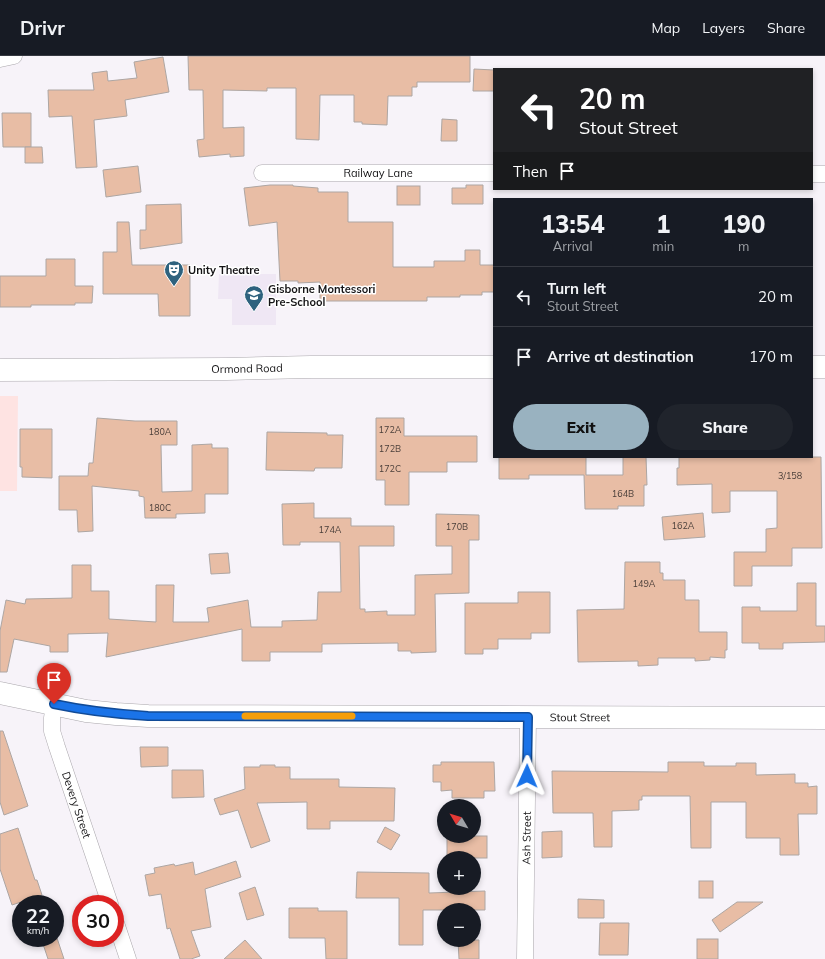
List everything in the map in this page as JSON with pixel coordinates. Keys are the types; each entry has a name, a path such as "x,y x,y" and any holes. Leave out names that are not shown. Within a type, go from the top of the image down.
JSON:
{"street":[{"path":"0,59 14,56"},
{"name":"Railway Lane","path":"262,173 493,174"},
{"path":"813,174 825,174"},
{"name":"Ormond Road","path":"0,370 493,367"},
{"path":"813,367 825,367"},
{"name":"Stout Street","path":"0,693 86,711 148,716 825,718"},
{"name":"Devery Street","path":"54,704 52,731 107,895"},
{"name":"Ash Street","path":"525,959 528,717"},
{"path":"124,947 128,959"}],"shaded area":[{"name":"Gisborne Montessori Pre-School","path":"219,274 276,274 276,325 232,325 232,299 218,299"},
{"path":"0,396 18,396 17,491 0,491"}],"building":[{"path":"188,56 470,56 470,82 417,82 417,87 412,87 412,96 388,96 387,125 362,124 362,122 354,122 354,95 320,95 319,140 296,139 296,88 267,88 267,91 223,90 223,128 244,127 244,156 230,157 230,154 199,157 197,140 204,139 203,90 189,90"},
{"path":"163,57 169,92 125,100 127,116 94,120 97,167 76,168 72,116 49,117 48,90 94,90 92,73 107,71 108,81 137,78 134,62"},
{"path":"474,69 493,70 493,91 473,91"},
{"path":"2,113 31,113 31,147 3,147"},
{"path":"442,119 457,120 457,141 441,141"},
{"path":"25,147 42,147 43,163 25,163"},
{"path":"138,166 141,192 106,197 103,170"},
{"path":"270,185 293,185 318,188 318,192 348,192 348,222 393,222 393,267 434,267 434,261 465,261 465,250 480,250 480,265 493,265 493,292 482,292 482,295 460,295 460,297 427,297 427,301 320,301 320,282 298,283 298,281 280,281 277,222 249,226 244,188"},
{"path":"466,185 483,185 483,204 452,204 452,188 466,188"},
{"path":"397,186 420,186 420,205 397,205"},
{"path":"181,204 182,243 140,249 140,230 146,230 146,205"},
{"path":"117,222 129,222 132,265 190,265 190,316 159,316 158,294 103,294 103,252 117,252"},
{"path":"46,259 75,259 75,286 93,286 92,303 75,303 75,305 31,305 31,307 0,307 0,276 46,276"},
{"path":"97,418 135,421 177,421 177,445 161,445 162,492 192,491 192,445 212,444 212,448 228,448 228,494 205,494 205,513 176,514 176,518 145,518 144,497 139,496 139,491 92,486 93,531 78,532 77,510 59,510 59,476 88,476 89,463 93,463"},
{"path":"376,418 404,418 404,436 477,436 477,462 447,462 447,472 409,472 409,505 385,505 385,480 376,480"},
{"path":"20,429 52,429 52,478 22,477 22,467 20,467"},
{"path":"267,432 327,433 327,435 343,435 342,468 315,468 314,471 266,470"},
{"path":"821,457 822,548 792,548 792,566 752,566 752,586 734,586 734,552 766,552 766,529 777,528 777,491 730,491 730,512 712,513 712,484 677,485 677,468 679,468 679,458"},
{"path":"499,458 586,458 586,475 623,475 623,458 646,458 647,485 644,485 644,506 618,506 618,509 585,509 584,475 529,475 529,479 499,479"},
{"path":"314,503 314,518 351,518 351,526 394,526 394,546 359,546 360,609 365,609 365,612 387,611 387,615 415,615 415,575 452,574 452,546 436,546 436,514 479,515 479,540 469,540 469,593 435,594 436,652 411,653 411,651 398,651 398,643 322,644 322,652 270,652 270,661 242,661 242,629 106,657 108,633 68,634 68,652 50,652 50,646 14,639 7,672 0,672 0,631 6,600 25,604 26,599 72,598 72,565 91,565 91,591 109,591 109,619 156,622 156,585 174,585 173,622 209,622 207,608 248,600 251,627 282,627 282,621 317,620 318,592 341,592 340,542 300,542 300,545 283,545 282,504"},
{"path":"703,513 705,537 664,540 662,517"},
{"path":"228,553 230,573 211,574 209,554"},
{"path":"625,562 660,562 660,573 663,573 663,580 685,580 685,600 699,600 699,632 727,632 727,650 725,650 725,658 710,657 710,660 695,661 695,658 658,658 658,665 638,666 638,661 578,662 577,610 624,609"},
{"path":"797,583 816,583 816,626 825,626 825,642 783,643 783,649 759,649 759,643 742,643 742,607 760,607 760,611 797,611"},
{"path":"518,592 550,592 550,633 531,633 531,639 498,639 498,649 483,649 483,654 465,654 465,603 518,603"},
{"path":"0,731 3,731 28,806 4,815 0,802"},
{"path":"140,747 168,747 168,766 141,767"},
{"path":"441,762 494,762 495,791 484,791 484,798 452,798 452,790 441,791 441,782 433,782 433,765 441,765"},
{"path":"668,762 704,762 704,766 736,766 736,763 756,763 756,775 795,774 795,783 808,783 808,787 817,786 817,814 798,814 799,855 780,855 780,838 746,838 746,802 711,802 711,848 691,848 690,796 642,796 642,800 639,800 639,810 612,811 612,847 594,847 593,813 553,813 552,771 668,772"},
{"path":"260,765 290,767 290,779 339,779 339,787 395,788 394,821 330,821 330,829 307,829 307,802 257,803 270,841 251,848 238,810 220,815 214,799 245,789 244,767 260,767"},
{"path":"172,770 203,770 204,797 172,798"},
{"path":"385,827 400,835 391,850 377,842"},
{"path":"18,828 35,880 37,880 42,895 12,895 12,905 0,869 0,834"},
{"path":"562,831 562,857 542,858 542,832"},
{"path":"481,836 487,836 487,858 481,858 481,851 447,851 447,843 481,843"},
{"path":"236,861 241,877 205,889 211,927 191,931 200,956 191,959 180,959 170,928 167,929 161,894 149,896 145,875 155,873 154,868 174,864 175,866 193,862 195,875"},
{"path":"357,872 429,873 429,893 437,893 437,895 481,895 481,891 485,891 485,910 481,910 481,903 437,903 437,910 423,910 423,945 399,945 399,898 356,898"},
{"path":"699,881 713,881 713,898 699,898"},
{"path":"255,887 264,915 247,920 239,893"},
{"path":"578,899 604,900 604,918 578,918"},
{"path":"737,902 763,902 720,932 712,920"},
{"path":"289,908 318,908 318,911 347,911 347,959 326,959 325,938 289,938"},
{"path":"600,923 629,923 628,955 599,955"},
{"path":"697,939 718,939 718,959 697,959"},
{"path":"245,940 262,959 224,959"},
{"path":"44,947 60,947 64,959 48,959"},
{"path":"458,947 479,947 479,959 459,959"}],"slow traffic":[{"path":"245,716 352,716"}],"place":[{"name":"Unity Theatre","path":"174,287"},
{"name":"Gisborne Montessori Pre-School","path":"254,312"}],"route":[{"path":"54,704 86,711 148,716 528,717 527,776"}]}
